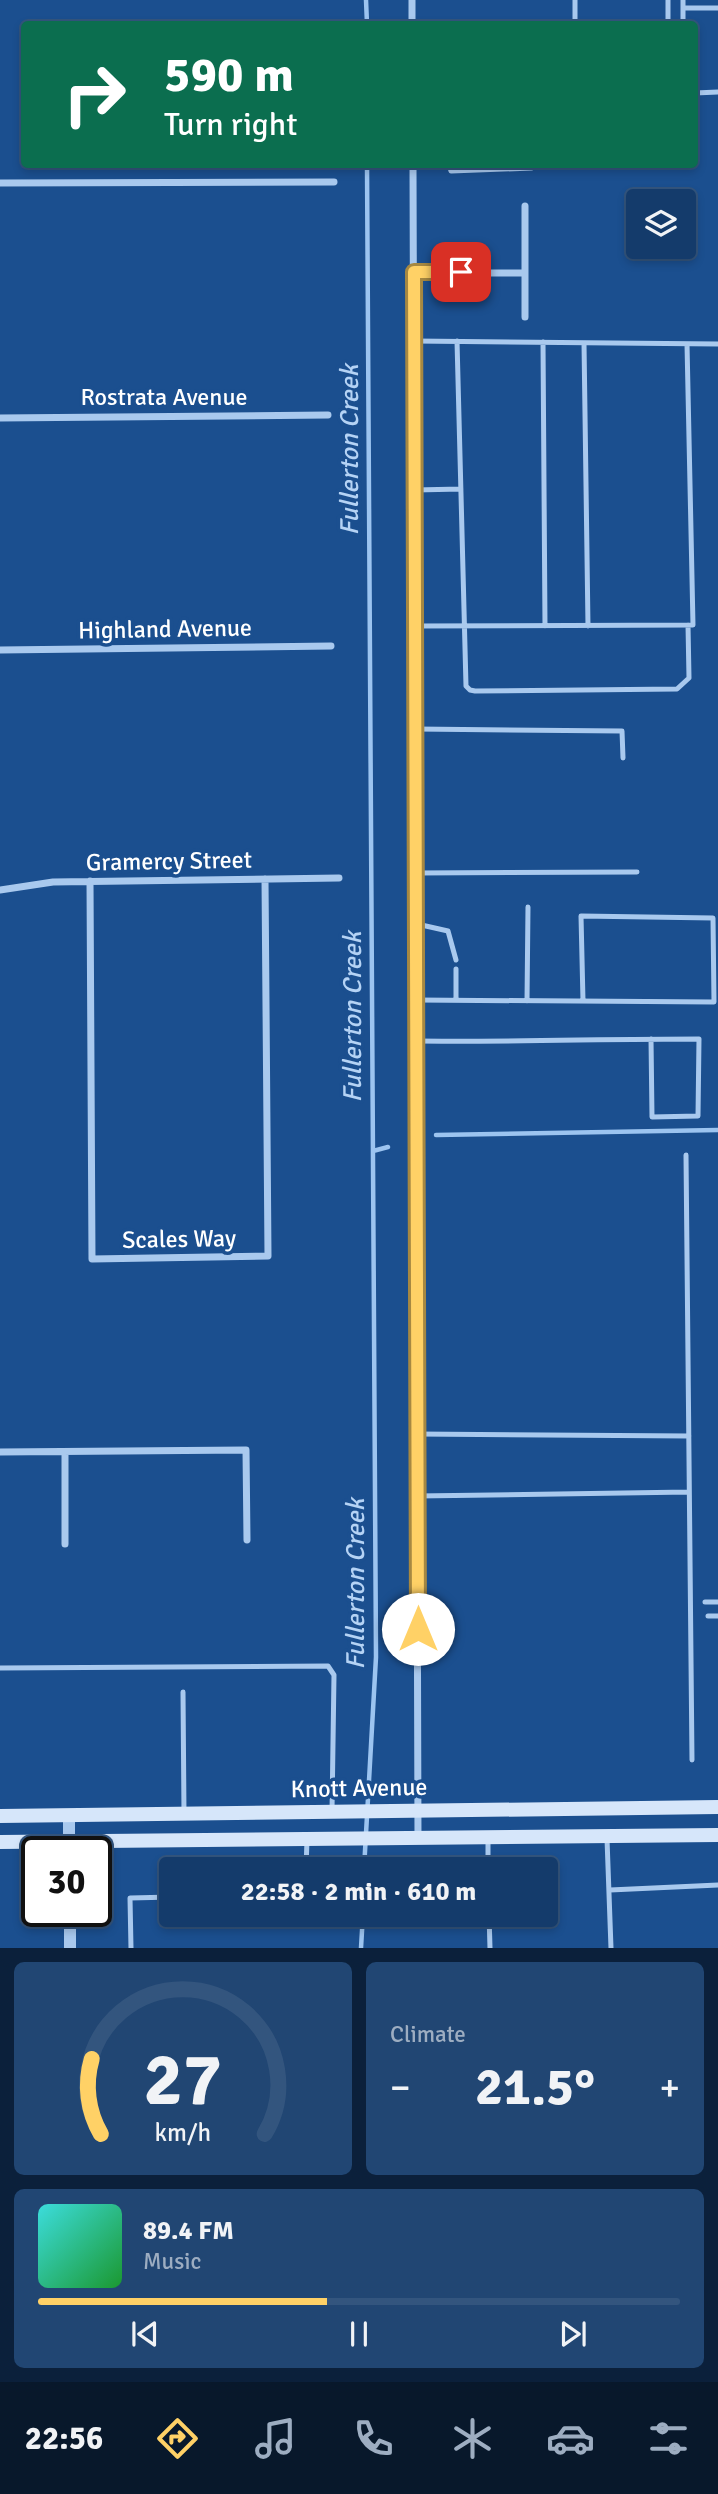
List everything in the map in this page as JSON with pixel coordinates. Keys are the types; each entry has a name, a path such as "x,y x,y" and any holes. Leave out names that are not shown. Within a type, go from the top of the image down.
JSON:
{"main road":[{"name":"Knott Avenue","path":"0,1816 718,1807"},
{"name":"Knott Avenue","path":"112,1846 418,1838 718,1835"},
{"name":"Knott Avenue","path":"0,1842 21,1844"}],"street":[{"path":"412,0 412,21"},
{"path":"413,168 418,1838"},
{"path":"0,183 334,181"},
{"path":"525,205 525,317"},
{"path":"414,272 525,272"},
{"name":"Rostrata Avenue","path":"0,418 328,415"},
{"name":"Highland Avenue","path":"0,650 331,646"},
{"name":"Gramercy Street","path":"0,890 53,882 339,878"},
{"name":"Scales Way","path":"90,881 92,1259 268,1256 265,879"},
{"path":"0,1452 246,1450 247,1540"},
{"path":"65,1452 65,1544"},
{"path":"69,1815 69,1836"},
{"path":"69,1927 70,1948"}],"lane":[{"path":"575,0 575,21"},
{"path":"668,0 668,21"},
{"path":"683,0 683,21"},
{"path":"683,8 718,8"},
{"path":"698,93 718,92"},
{"path":"450,168 451,171 532,168"},
{"path":"414,341 718,344"},
{"path":"457,341 466,686 470,690 489,691 677,689 688,678 688,625"},
{"path":"544,342 545,626"},
{"path":"584,343 588,626"},
{"path":"415,626 693,625 688,344"},
{"path":"415,490 461,489"},
{"path":"416,729 622,731 623,758"},
{"path":"416,873 637,872"},
{"path":"527,1001 528,907"},
{"path":"417,1000 714,1002 713,918 581,916 583,1001"},
{"path":"417,924 448,931 456,960"},
{"path":"456,969 456,1000"},
{"path":"417,1041 651,1039 699,1039 698,1116 652,1116 651,1039"},
{"path":"686,1155 692,1759"},
{"path":"417,1434 688,1436"},
{"path":"417,1496 689,1492"},
{"path":"705,1602 718,1602"},
{"path":"708,1616 718,1616"},
{"path":"0,1668 328,1666 334,1675 338,1811"},
{"path":"183,1692 184,1813"},
{"path":"607,1836 611,1948"},
{"path":"488,1838 488,1857"},
{"path":"306,1857 307,1840"},
{"path":"610,1889 718,1885"},
{"path":"131,1948 130,1898 159,1897"},
{"path":"489,1927 490,1948"}],"waterway":[{"name":"Fullerton Creek","path":"366,0 367,21"},
{"name":"Fullerton Creek","path":"365,1857 376,1657 367,168"},
{"path":"436,1135 718,1130"},
{"path":"373,1151 388,1147"},
{"name":"Fullerton Creek","path":"361,1948 362,1927"}],"route":[{"path":"418,1629 414,272 461,272"}]}
